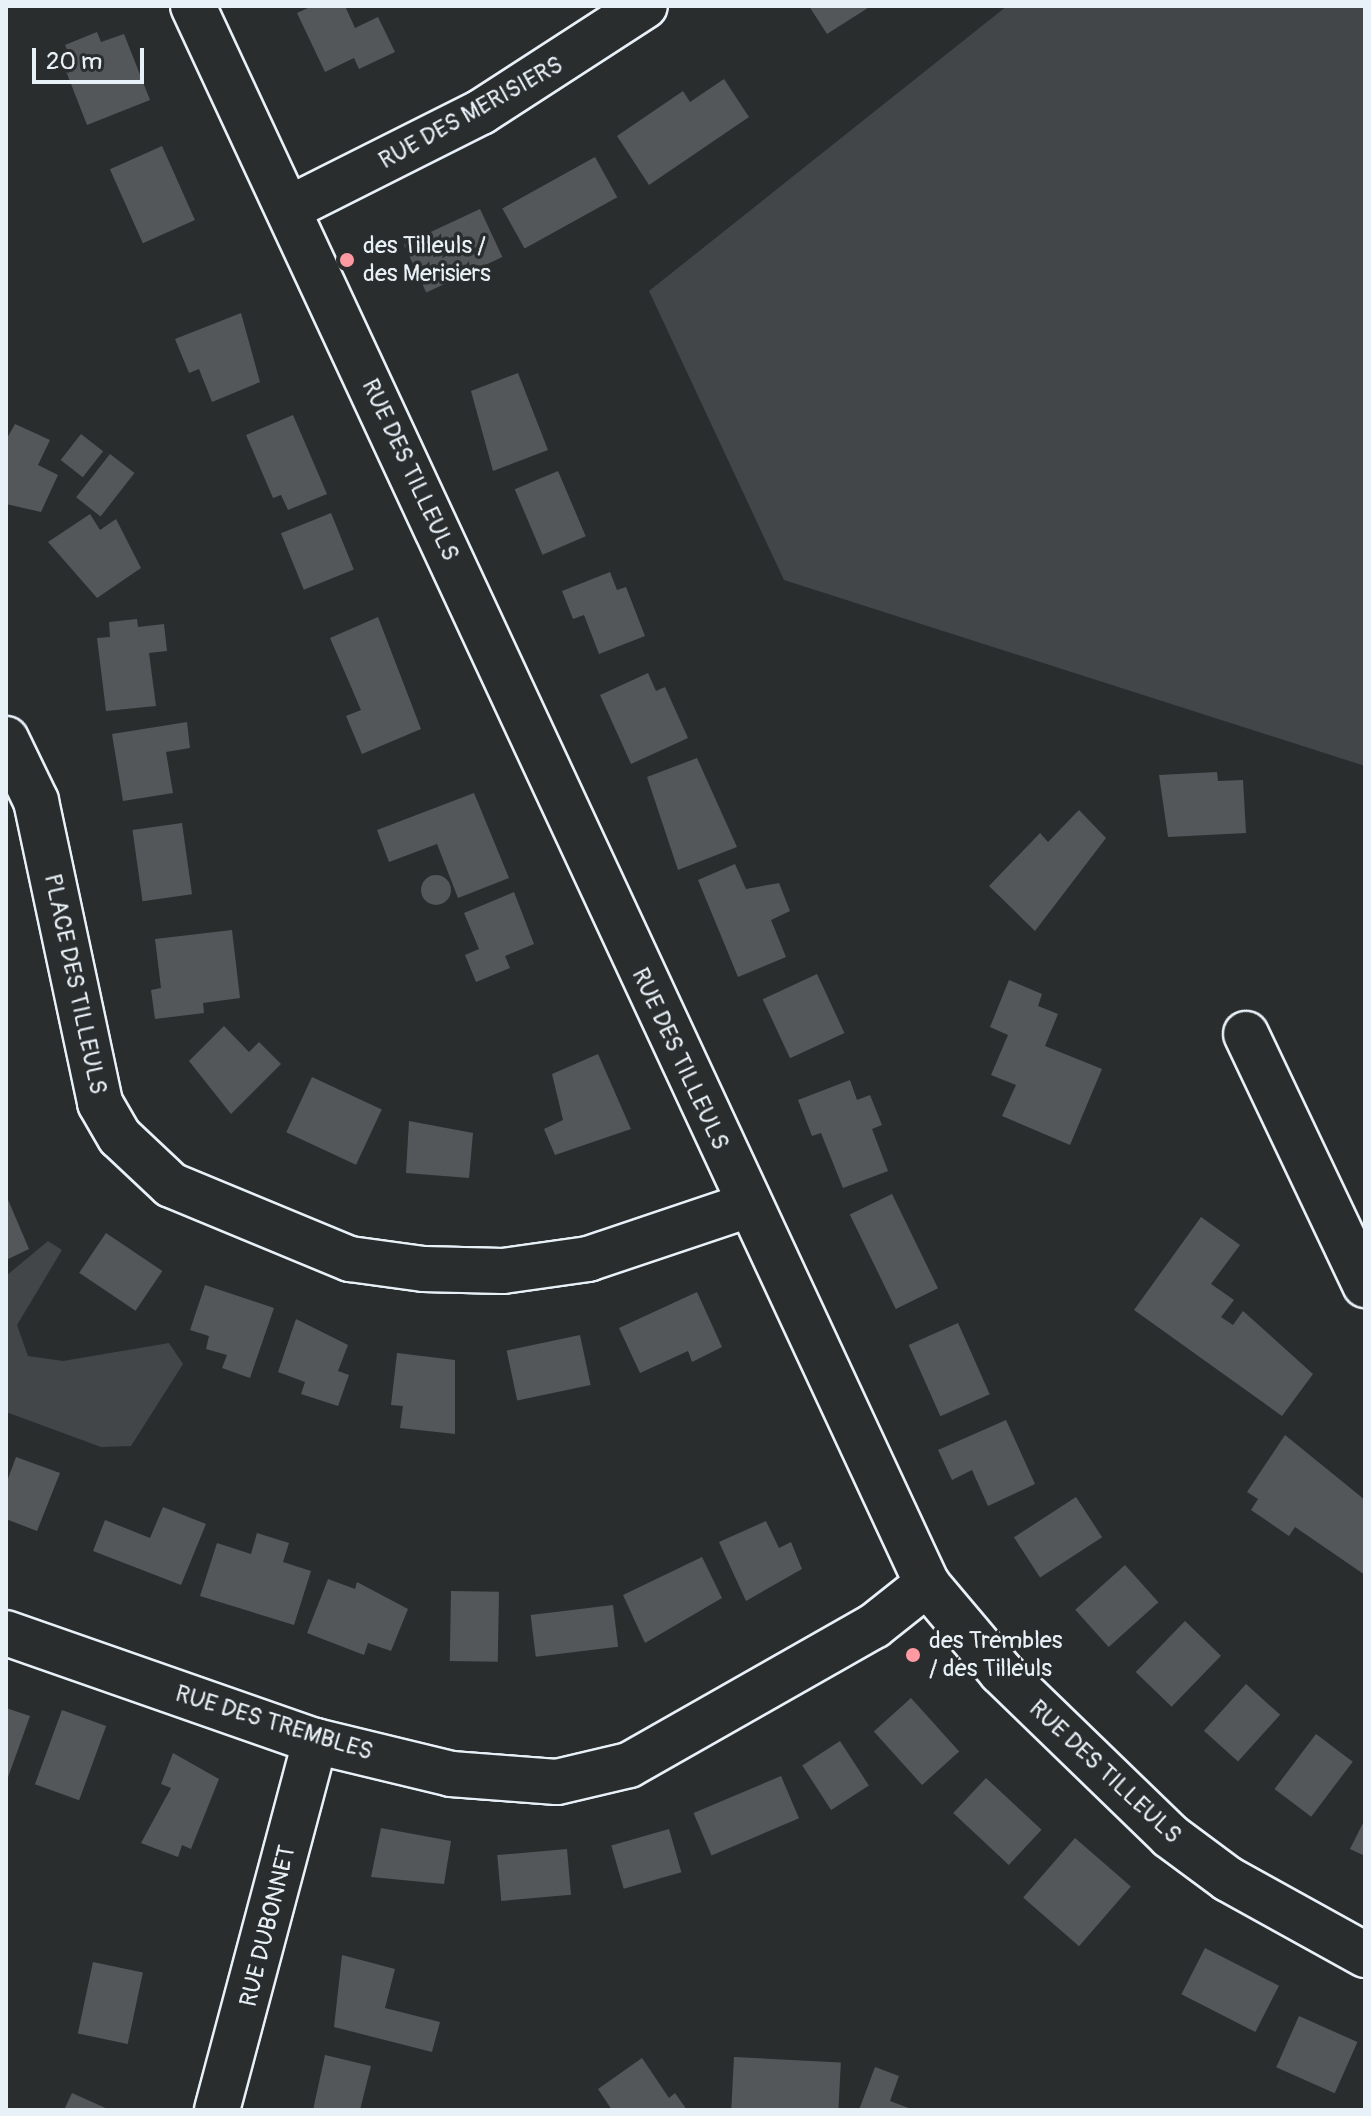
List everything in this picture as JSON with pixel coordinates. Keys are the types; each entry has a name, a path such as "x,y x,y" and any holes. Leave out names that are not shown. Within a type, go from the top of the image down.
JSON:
{"street":[{"name":"RUE DES TILLEULS","path":"193,6 290,208 748,1205 927,1584 1001,1672 1170,1836 1228,1879 1365,1955"},
{"name":"RUE DES MERISIERS","path":"290,208 481,112 645,6"},
{"name":"PLACE DES TILLEULS","path":"6,739 36,801 100,1103 120,1137 171,1185 350,1259 423,1269 503,1271 588,1259 748,1205"},
{"path":"1246,1034 1365,1285"},
{"name":"RUE DES TREMBLES","path":"6,1633 315,1741 451,1774 557,1782 629,1765 874,1626 927,1584"},
{"name":"RUE DUBONNET","path":"217,2110 315,1741"}],"shaded area":[{"path":"1007,6 1365,6 1365,766 784,580 649,291"},
{"path":"48,1241 62,1250 17,1325 28,1356 63,1361 169,1343 183,1364 131,1446 101,1447 6,1412 6,1276"}],"building":[{"path":"312,6 345,6 355,28 378,17 395,52 359,69 354,58 325,72 297,13"},
{"path":"809,6 871,6 827,34"},
{"path":"97,32 101,42 124,34 150,100 87,125 64,66 73,63 65,45"},
{"path":"724,79 749,117 649,185 617,136 683,91 690,102"},
{"path":"162,146 195,220 143,243 110,169"},
{"path":"595,157 617,197 525,249 502,208"},
{"path":"480,209 502,257 426,293 404,244"},
{"path":"241,313 260,382 212,402 199,369 189,373 175,339"},
{"path":"518,373 548,450 493,471 471,391"},
{"path":"293,415 327,494 288,510 281,495 273,498 246,435"},
{"path":"15,424 50,440 38,465 58,475 41,512 6,504 6,440"},
{"path":"81,434 103,451 83,477 61,460"},
{"path":"110,454 134,473 101,516 76,497"},
{"path":"558,471 586,536 542,555 515,489"},
{"path":"331,513 354,570 304,590 281,533"},
{"path":"90,514 100,530 116,519 141,568 97,598 48,542"},
{"path":"610,572 617,590 626,587 645,636 599,654 584,615 573,619 562,591"},
{"path":"378,617 421,729 362,754 346,716 361,710 330,638"},
{"path":"137,619 138,627 164,624 167,651 149,653 156,706 106,711 97,638 110,637 109,622"},
{"path":"648,673 656,691 665,687 688,738 631,764 600,695"},
{"path":"187,722 190,748 166,752 173,793 123,801 112,734"},
{"path":"697,758 737,847 678,870 647,777"},
{"path":"1217,772 1218,781 1243,780 1246,833 1168,837 1159,775"},
{"path":"474,793 509,878 458,898 437,844 389,862 377,830"},
{"path":"1079,810 1106,838 1035,931 989,886 1040,833 1048,842"},
{"path":"182,823 192,894 143,901 132,830"},
{"path":"735,864 746,889 779,883 790,911 771,920 786,957 738,977 698,880"},
{"path":"436,875 447,879 451,890 447,901 436,905 425,901 421,890 425,879"},
{"path":"514,892 534,944 505,956 510,968 476,982 465,955 479,949 464,913"},
{"path":"232,930 240,998 203,1003 204,1013 155,1019 151,990 161,988 155,939"},
{"path":"817,974 844,1033 790,1058 763,999"},
{"path":"1009,980 1042,994 1038,1006 1058,1014 1045,1046 1102,1069 1070,1145 1002,1116 1016,1085 991,1075 1008,1035 990,1027"},
{"path":"224,1026 249,1052 259,1042 281,1064 231,1114 189,1061"},
{"path":"598,1054 631,1129 555,1155 544,1129 563,1120 552,1074"},
{"path":"312,1077 382,1110 356,1165 286,1132"},
{"path":"850,1080 857,1100 870,1095 882,1125 872,1129 888,1171 843,1188 821,1133 812,1136 798,1100"},
{"path":"409,1121 473,1133 469,1178 406,1173"},
{"path":"892,1194 938,1288 896,1309 850,1215"},
{"path":"6,1195 29,1249 6,1260"},
{"path":"1201,1217 1240,1245 1211,1284 1234,1300 1221,1317 1233,1325 1243,1311 1313,1374 1282,1416 1134,1310"},
{"path":"106,1233 162,1271 136,1311 79,1273"},
{"path":"205,1285 274,1308 250,1378 222,1368 227,1355 206,1349 209,1336 190,1330"},
{"path":"697,1292 722,1347 692,1362 688,1351 640,1373 619,1328"},
{"path":"296,1319 348,1345 338,1371 349,1375 338,1406 301,1394 305,1382 278,1372"},
{"path":"958,1323 990,1394 940,1416 909,1345"},
{"path":"580,1335 591,1385 517,1400 507,1351"},
{"path":"397,1353 455,1360 455,1434 400,1428 403,1406 391,1405"},
{"path":"1006,1420 1035,1484 988,1506 972,1470 952,1480 938,1450"},
{"path":"1285,1435 1365,1500 1365,1575 1295,1527 1289,1536 1251,1510 1258,1499 1247,1492"},
{"path":"16,1457 60,1473 37,1531 6,1519 6,1484"},
{"path":"1076,1497 1102,1537 1040,1578 1014,1537"},
{"path":"163,1507 206,1524 181,1585 93,1551 105,1520 150,1538"},
{"path":"766,1521 779,1548 791,1542 802,1569 746,1601 719,1542"},
{"path":"257,1533 289,1543 283,1562 311,1571 294,1625 200,1596 217,1543 251,1554"},
{"path":"702,1557 722,1598 645,1643 623,1595"},
{"path":"1125,1565 1158,1602 1109,1647 1075,1610"},
{"path":"328,1579 355,1589 357,1582 408,1609 391,1651 368,1643 364,1655 307,1633"},
{"path":"451,1591 499,1592 498,1662 450,1661"},
{"path":"613,1605 618,1647 536,1657 531,1615"},
{"path":"1185,1621 1221,1656 1172,1707 1136,1672"},
{"path":"1246,1684 1280,1715 1238,1762 1204,1731"},
{"path":"911,1698 959,1752 922,1785 874,1731"},
{"path":"6,1708 30,1716 6,1783"},
{"path":"62,1710 106,1726 79,1800 35,1784"},
{"path":"1316,1734 1353,1762 1311,1817 1274,1789"},
{"path":"840,1741 869,1785 831,1810 802,1766"},
{"path":"173,1753 219,1779 191,1849 182,1845 178,1857 141,1843 171,1788 161,1784"},
{"path":"781,1776 799,1818 712,1855 694,1813"},
{"path":"986,1778 1042,1830 1009,1865 953,1813"},
{"path":"1365,1819 1365,1856 1350,1849"},
{"path":"381,1828 451,1841 444,1884 371,1877"},
{"path":"669,1829 681,1872 624,1889 611,1846"},
{"path":"1075,1838 1131,1887 1079,1946 1023,1898"},
{"path":"567,1849 571,1895 501,1901 497,1855"},
{"path":"1205,1948 1279,1986 1255,2032 1181,1994"},
{"path":"342,1955 395,1969 385,2008 440,2022 432,2052 334,2027"},
{"path":"93,1962 143,1973 128,2044 78,2033"},
{"path":"1299,2016 1357,2042 1335,2093 1276,2067"},
{"path":"325,2055 371,2066 360,2110 313,2110"},
{"path":"734,2057 841,2063 838,2110 731,2108"},
{"path":"642,2058 669,2098 675,2093 687,2110 612,2110 598,2089"},
{"path":"875,2067 899,2076 890,2101 914,2110 859,2110"},
{"path":"72,2093 110,2110 64,2110"}],"place":[{"name":"des Tilleuls / des Merisiers","path":"347,260"},
{"name":"des Trembles / des Tilleuls","path":"913,1655"}]}
